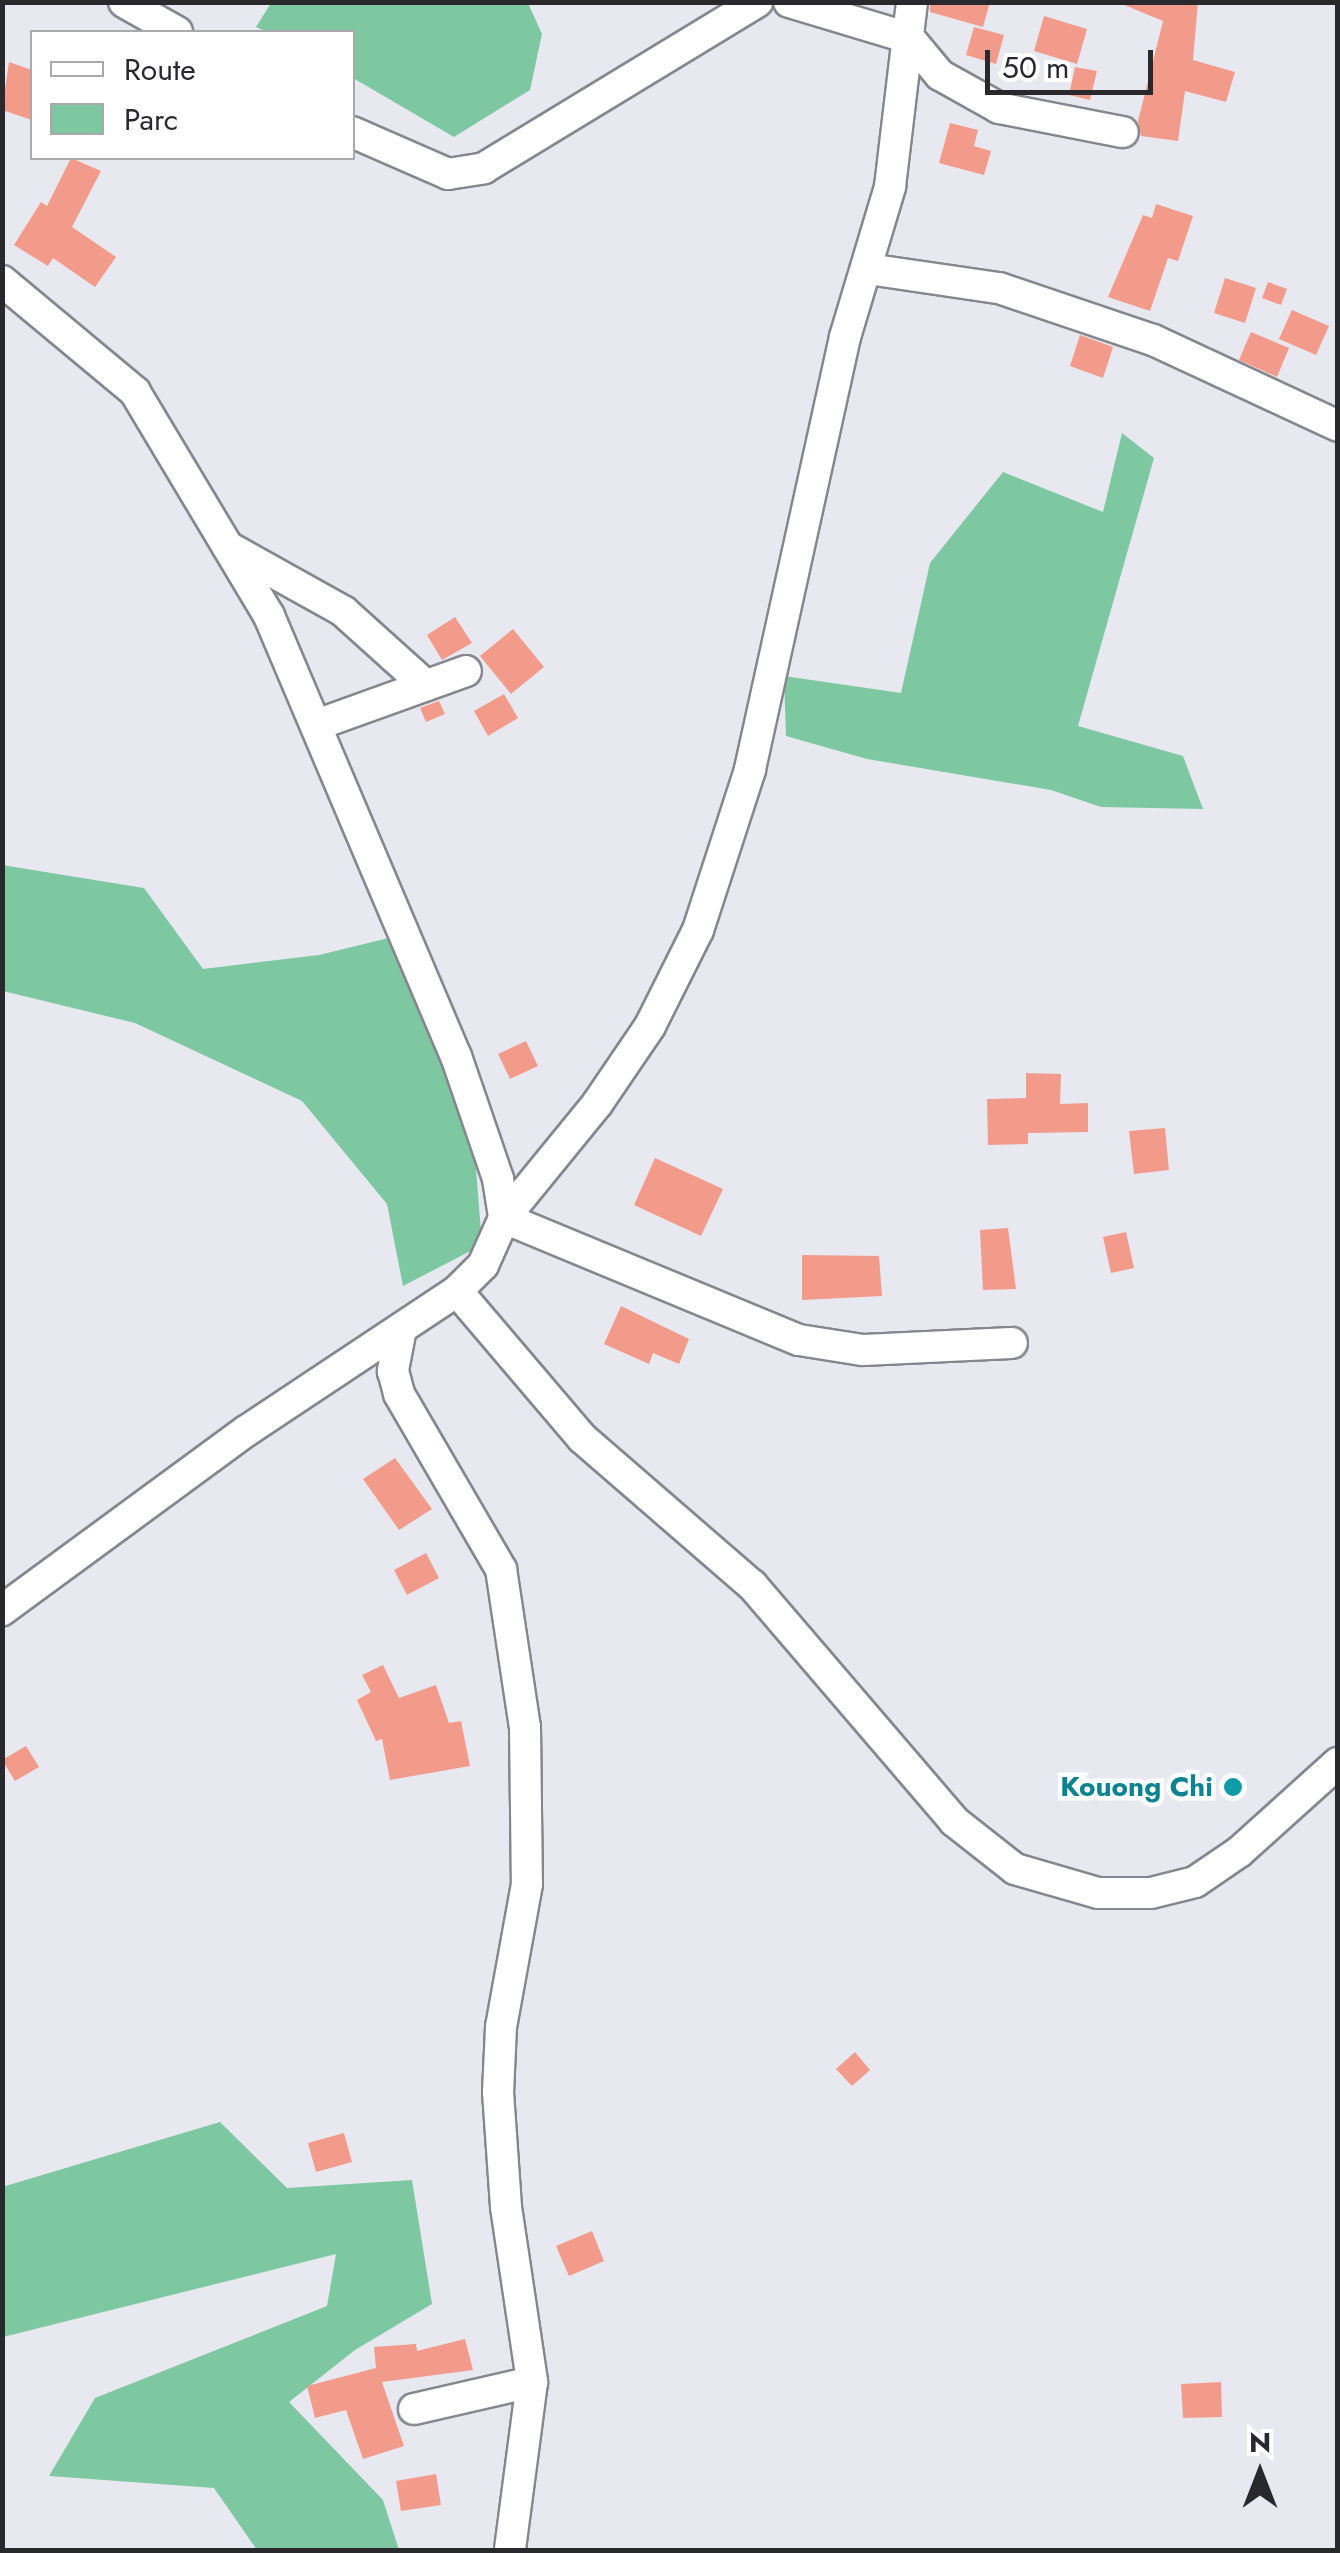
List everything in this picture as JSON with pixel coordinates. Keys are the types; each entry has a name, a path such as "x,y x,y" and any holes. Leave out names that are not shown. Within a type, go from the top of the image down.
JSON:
{"street":[{"path":"124,2 173,30"},
{"path":"355,133 448,174 484,168 757,2"},
{"path":"790,2 909,38 940,76 999,108 1123,132"},
{"path":"2,1610 246,1431 400,1334 457,1291 483,1265 504,1218 639,1041 698,930 750,770 845,336 890,186 912,2"},
{"path":"868,269 999,288 1153,340 1338,426"},
{"path":"2,281 134,392 269,616 456,1056 498,1178 504,1218"},
{"path":"228,547 343,610 422,683"},
{"path":"318,724 422,683 466,672"},
{"path":"504,1218 798,1340 863,1350 1012,1343"},
{"path":"457,1291 582,1438 727,1560 800,1634 954,1821 1015,1869 1098,1894 1151,1894 1195,1882 1240,1852 1338,1764"},
{"path":"400,1334 392,1371 399,1394 430,1454 486,1534 502,1569 519,1671 528,1784 527,1884 501,2027 498,2092 506,2207 532,2382 510,2550"},
{"path":"414,2409 532,2382"}],"green space":[{"path":"271,3 528,3 542,34 530,90 454,137 355,79 355,30 256,27"},
{"path":"1122,433 1154,458 1078,726 1183,756 1203,809 1101,807 1051,790 867,759 786,736 784,676 901,693 930,563 1003,472 1103,512"},
{"path":"2,865 144,888 203,969 319,955 405,934 471,1106 482,1245 403,1286 387,1204 302,1101 135,1023 3,991"},
{"path":"220,2122 287,2188 412,2180 432,2304 355,2350 289,2402 383,2500 399,2550 257,2550 214,2488 49,2476 95,2398 327,2306 336,2254 3,2337 2,2187"}],"building":[{"path":"930,2 990,2 983,27 930,12"},
{"path":"1117,2 1198,2 1193,60 1235,72 1226,102 1185,91 1178,141 1141,136 1138,121 1163,21"},
{"path":"1044,16 1087,29 1077,64 1034,51"},
{"path":"974,27 1004,35 996,64 966,55"},
{"path":"9,62 30,69 30,119 2,110"},
{"path":"1075,67 1097,71 1090,100 1069,95"},
{"path":"950,123 978,130 974,146 991,151 984,175 939,163"},
{"path":"70,160 101,171 72,227 116,257 95,287 53,258 48,266 14,245 41,202 47,206"},
{"path":"1156,204 1193,216 1178,261 1168,258 1150,311 1108,297 1143,215 1152,218"},
{"path":"1225,278 1256,288 1245,323 1214,313"},
{"path":"1268,282 1287,289 1281,305 1262,298"},
{"path":"1292,310 1329,326 1316,355 1279,339"},
{"path":"1251,332 1289,348 1277,377 1239,360"},
{"path":"1080,335 1113,347 1103,378 1070,366"},
{"path":"455,617 472,643 442,660 427,635"},
{"path":"513,629 544,667 511,694 480,656"},
{"path":"504,694 518,718 488,736 474,711"},
{"path":"439,701 445,714 426,722 420,708"},
{"path":"526,1041 538,1066 510,1079 498,1054"},
{"path":"1026,1073 1061,1074 1060,1104 1088,1103 1088,1132 1028,1133 1028,1144 988,1145 987,1099 1026,1098"},
{"path":"1165,1128 1169,1170 1134,1174 1129,1131"},
{"path":"655,1158 723,1189 701,1236 634,1205"},
{"path":"1008,1228 1016,1289 983,1290 980,1230"},
{"path":"1126,1232 1134,1268 1111,1273 1103,1237"},
{"path":"802,1255 879,1256 882,1296 802,1300"},
{"path":"621,1306 689,1339 679,1364 653,1353 649,1364 604,1344"},
{"path":"395,1458 432,1509 399,1530 363,1479"},
{"path":"426,1553 439,1578 407,1595 394,1570"},
{"path":"383,1665 399,1698 436,1685 449,1723 461,1721 470,1766 390,1780 382,1739 376,1741 357,1700 371,1692 362,1675"},
{"path":"26,1746 39,1767 15,1781 2,1760"},
{"path":"855,2052 870,2070 852,2086 836,2069"},
{"path":"344,2133 352,2162 316,2172 308,2143"},
{"path":"592,2231 604,2261 569,2276 556,2246"},
{"path":"465,2339 473,2370 382,2382 404,2446 363,2459 346,2410 315,2418 307,2386 376,2368 374,2347 416,2344 417,2351"},
{"path":"1221,2382 1222,2417 1183,2418 1181,2384"},
{"path":"436,2474 441,2505 401,2511 396,2481"}],"place":[{"name":"Kouong Chi","path":"1233,1787"}]}
